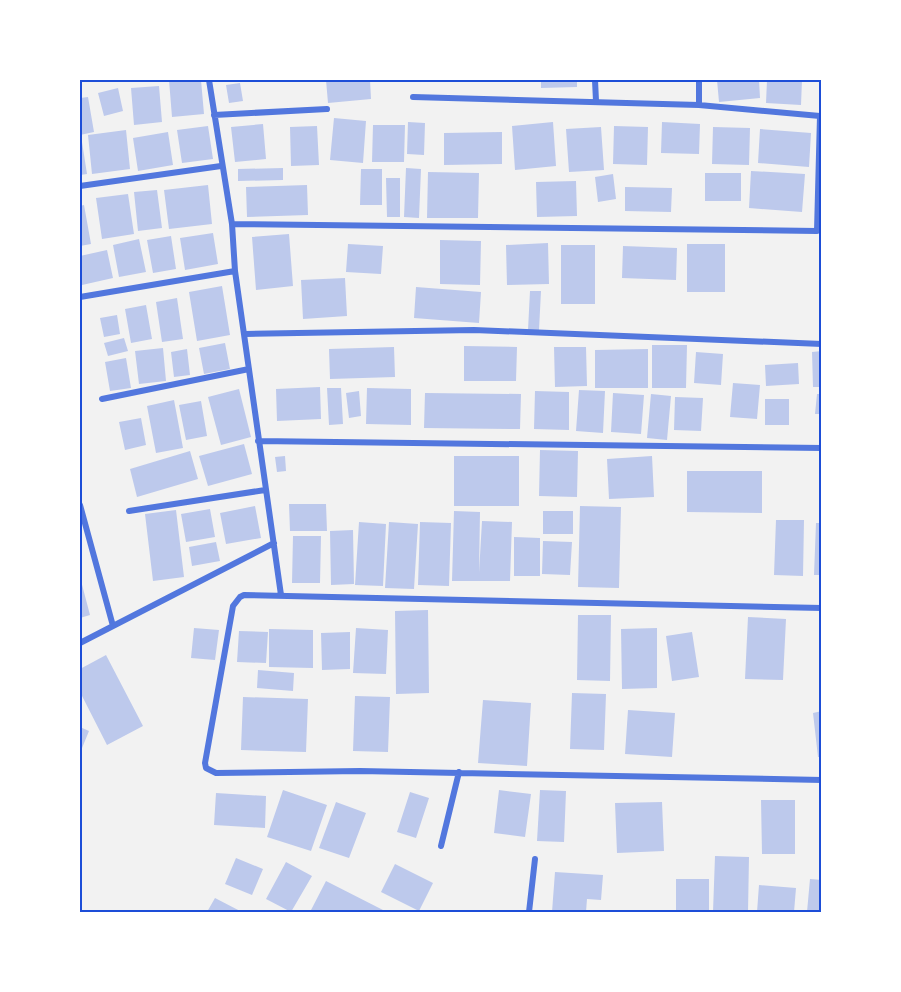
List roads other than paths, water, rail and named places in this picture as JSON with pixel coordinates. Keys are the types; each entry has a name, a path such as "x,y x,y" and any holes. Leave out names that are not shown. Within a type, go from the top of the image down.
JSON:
{"street":[{"path":"209,80 232,224 235,271 246,334 258,441 281,595"},
{"path":"595,80 596,101"},
{"path":"699,80 699,105"},
{"path":"232,224 819,231 821,116 699,105 413,97"},
{"path":"214,115 327,109"},
{"path":"80,186 221,166"},
{"path":"80,297 235,271"},
{"path":"246,334 474,330 822,345"},
{"path":"102,399 249,369"},
{"path":"258,441 822,448"},
{"path":"129,512 265,490"},
{"path":"80,505 113,626"},
{"path":"80,643 274,543"},
{"path":"822,608 244,595 233,606 205,764 206,768 216,773 459,772 822,780"},
{"path":"441,846 459,772"},
{"path":"529,912 535,859"}]}
